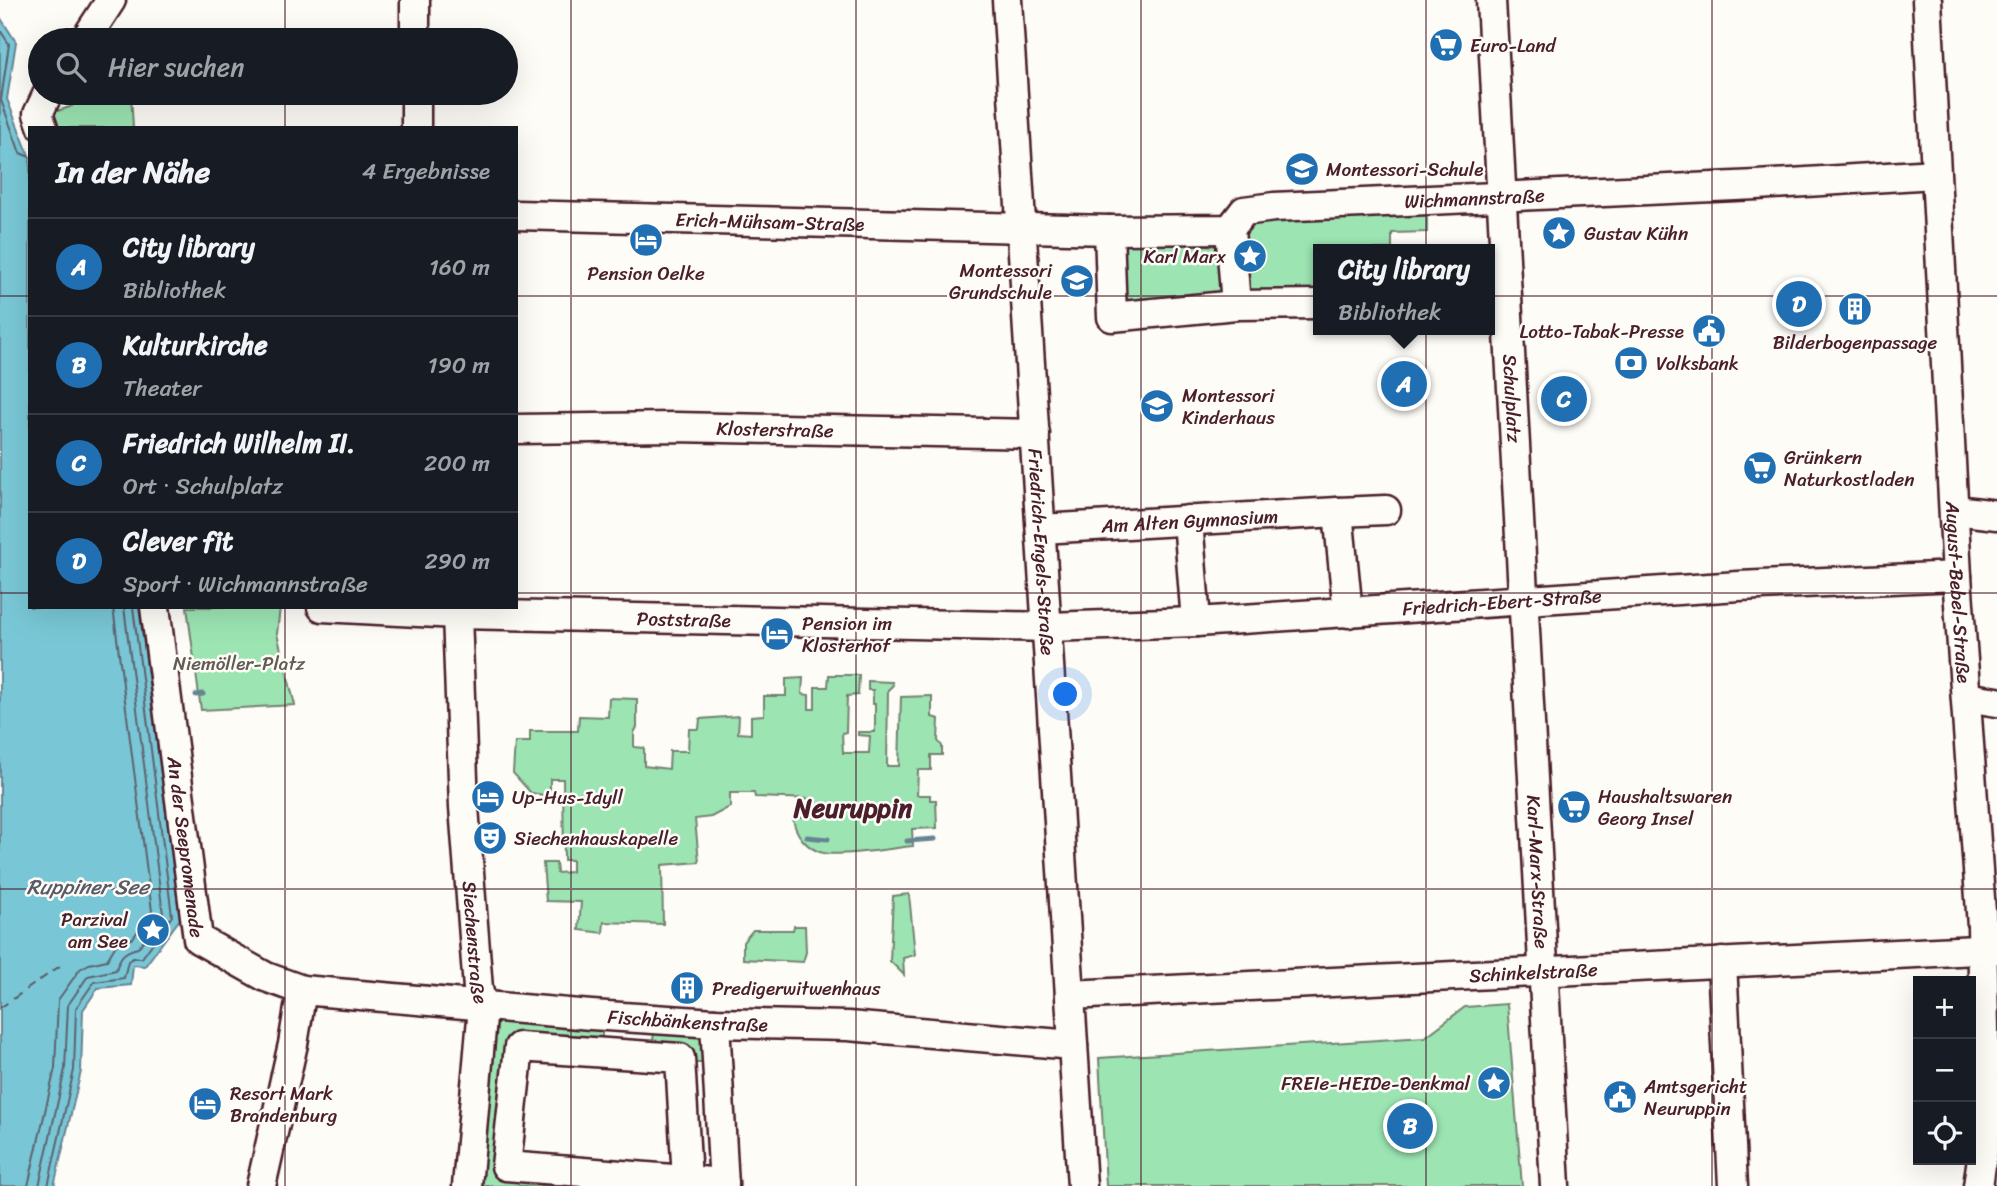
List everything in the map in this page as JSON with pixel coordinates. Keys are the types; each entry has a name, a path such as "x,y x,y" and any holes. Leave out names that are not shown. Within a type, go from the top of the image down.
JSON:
{"street":[{"path":"93,28 111,0"},
{"path":"415,0 415,28"},
{"name":"Friedrich-Engels-Straße","path":"1007,0 1082,1186"},
{"path":"1491,0 1502,197"},
{"name":"August-Bebel-Straße","path":"1927,0 1957,576 1989,949 1992,1131 1978,1186"},
{"path":"42,105 38,114 42,126"},
{"path":"416,105 416,126"},
{"name":"Wichmannstraße","path":"1230,229 1244,211 1274,207 1935,174"},
{"name":"Schulplatz","path":"1502,197 1524,600"},
{"name":"Erich-Mühsam-Straße","path":"518,215 1022,227"},
{"path":"1022,227 1109,230 1230,229 1236,305"},
{"path":"1109,230 1112,317 1236,305 1313,304"},
{"name":"Klosterstraße","path":"518,429 675,427 1035,434"},
{"name":"Am Alten Gymnasium","path":"1041,529 1387,510"},
{"path":"1955,510 1997,515"},
{"path":"1338,512 1348,613"},
{"path":"1188,520 1196,622"},
{"name":"Friedrich-Ebert-Straße","path":"1048,628 1196,622 1524,600 1957,576"},
{"name":"Karl-Marx-Straße","path":"1524,600 1555,1186"},
{"name":"An der Seepromenade","path":"155,609 198,939 266,977 302,990"},
{"name":"Poststraße","path":"382,609 1048,628"},
{"name":"Siechenstraße","path":"468,1174 483,1007 478,989 464,807 473,612"},
{"path":"1966,697 1997,702"},
{"name":"Schinkelstraße","path":"1070,995 1989,949"},
{"path":"1722,962 1733,1186"},
{"path":"261,1186 293,1044 302,990"},
{"name":"Fischbänkenstraße","path":"302,990 591,1015 715,1023 848,1026 1073,1045"},
{"path":"505,1176 532,1048 535,1011"},
{"path":"588,1051 591,1015"},
{"path":"678,1020 687,1180"},
{"path":"468,1174 687,1180 724,1184 715,1023"},
{"path":"481,1044 588,1051 680,1066 697,1055 717,1056"}],"green space":[{"path":"132,105 133,126 50,126 52,112 71,106"},
{"path":"1427,207 1427,232 1392,233 1392,244 1313,244 1313,298 1239,300 1234,242 1249,219"},
{"path":"1120,241 1222,246 1221,298 1125,303"},
{"name":"Niemöller-Platz","path":"187,609 280,609 277,634 295,705 201,710"},
{"path":"829,675 859,675 858,695 847,696 846,732 842,733 843,753 869,753 870,736 858,735 858,732 875,732 875,704 873,690 868,690 868,681 892,682 893,685 888,690 887,766 899,766 901,697 932,696 932,717 939,719 938,741 942,746 942,755 931,755 931,770 918,770 917,795 930,795 930,800 936,800 937,828 912,829 913,846 854,853 823,853 807,844 799,834 793,817 813,817 814,799 755,797 754,793 730,793 730,807 711,817 695,819 699,862 662,865 663,924 604,922 603,933 579,930 581,902 546,901 543,863 556,863 557,873 572,872 572,860 564,860 563,779 550,779 550,796 531,793 513,773 515,742 530,742 530,731 578,731 579,716 608,717 609,698 637,699 634,747 644,748 644,766 669,769 670,751 688,751 689,729 699,729 700,719 739,716 738,733 751,734 751,716 764,715 764,696 786,696 786,679 803,678 802,694 809,695 809,709 815,709 815,687 828,687"},
{"path":"909,894 915,955 903,958 904,975 890,961 893,896"},
{"path":"794,926 805,926 806,952 803,962 743,959 743,942 753,930 793,930"},
{"path":"1507,1004 1522,1186 1106,1186 1099,1058 1425,1037 1465,1007"},
{"path":"494,1018 602,1023 602,1043 653,1045 654,1024 712,1028 715,1063 694,1063 696,1175 717,1175 718,1186 626,1186 590,1183 589,1186 476,1186","holes":["519,1047 679,1058 687,1180 506,1166"]}],"water":[{"name":"Ruppiner See","path":"0,17 16,42 7,99 28,153 28,609 139,609 180,919 145,966 133,965 131,985 98,988 83,1010 81,1071 54,1186 0,1186"}],"waterway":[{"path":"196,695 203,694"},
{"path":"807,837 828,839"},
{"path":"907,841 935,839"}],"ferry route":[{"path":"0,1008 60,966"}],"place":[{"name":"Euro-Land","path":"1446,45"},
{"name":"Montessori-Schule","path":"1302,169"},
{"name":"Gustav Kühn","path":"1559,233"},
{"name":"Pension Oelke","path":"646,240"},
{"name":"Karl Marx","path":"1250,256"},
{"name":"Montessori Grundschule","path":"1077,281"},
{"name":"Clever fit","path":"1799,304"},
{"name":"Bilderbogenpassage","path":"1855,309"},
{"name":"Lotto-Tabak-Presse","path":"1709,331"},
{"name":"Volksbank","path":"1631,363"},
{"name":"City library","path":"1404,384"},
{"name":"Friedrich Wilhelm II.","path":"1564,399"},
{"name":"Montessori Kinderhaus","path":"1157,406"},
{"name":"Grünkern Naturkostladen","path":"1760,468"},
{"name":"Pension im Klosterhof","path":"777,634"},
{"name":"Up-Hus-Idyll","path":"488,797"},
{"name":"Haushaltswaren Georg Insel","path":"1574,807"},
{"name":"Siechenhauskapelle","path":"490,838"},
{"name":"Parzival am See","path":"153,930"},
{"name":"Predigerwitwenhaus","path":"687,988"},
{"name":"FREIe-HEIDe-Denkmal","path":"1494,1083"},
{"name":"Amtsgericht Neuruppin","path":"1620,1097"},
{"name":"Resort Mark Brandenburg","path":"205,1104"},
{"name":"Kulturkirche","path":"1410,1126"}],"district":[{"name":"Neuruppin","path":"853,808"}]}
